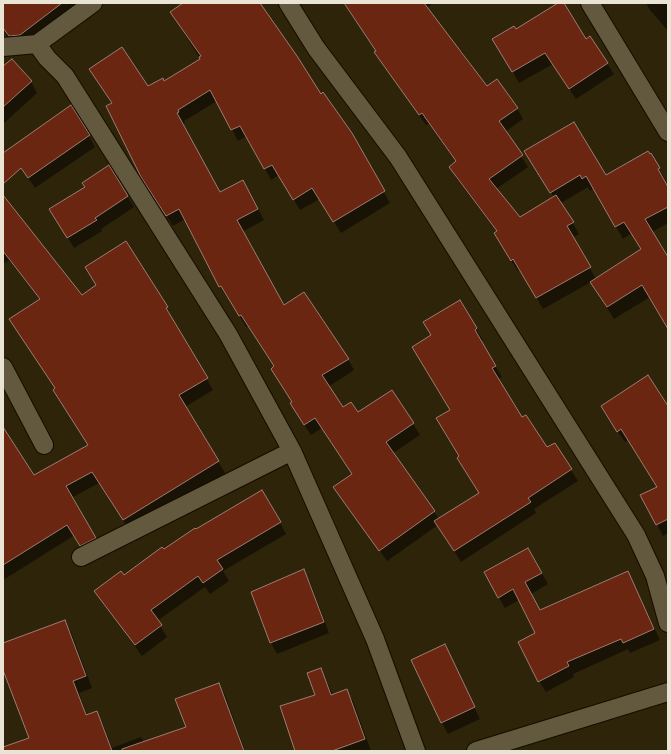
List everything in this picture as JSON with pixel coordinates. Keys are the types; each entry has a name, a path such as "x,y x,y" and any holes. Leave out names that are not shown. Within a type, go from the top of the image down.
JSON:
{"street":[{"path":"3,46 37,44 93,3"},
{"path":"288,3 316,48 398,157 636,535 655,576 668,623"},
{"path":"590,3 668,132"},
{"path":"37,44 47,58 65,76 228,334 292,451 375,639 416,751"},
{"path":"3,367 44,445"},
{"path":"81,557 292,451"},
{"path":"476,751 668,692"}],"building":[{"path":"3,3 62,3 20,35 9,36 3,28"},
{"path":"183,3 260,3 297,56 321,94 323,92 352,133 385,191 333,222 312,188 293,200 272,165 264,169 240,126 231,130 210,90 178,110 179,112 177,113 220,192 243,180 258,209 237,220 284,305 304,292 349,359 322,375 343,407 351,402 358,412 392,390 414,423 386,442 435,511 379,551 333,487 352,474 315,418 304,425 290,403 292,402 271,369 274,366 241,315 239,316 221,286 219,287 179,209 166,216 141,177 106,106 112,103 89,69 122,47 148,86 163,78 164,81 200,59 199,57 201,56 170,12"},
{"path":"344,3 424,3 487,86 497,79 518,108 499,121 523,155 489,179 520,217 556,195 574,222 567,226 591,267 536,298 513,259 511,261 494,233 497,231 449,167 456,161 422,113 419,115 374,52 376,51"},
{"path":"558,3 564,3 586,39 590,36 608,63 569,89 545,53 512,72 492,39 514,26 516,29"},
{"path":"12,59 32,81 3,107 3,66"},
{"path":"71,105 90,135 28,178 21,168 3,184 3,153"},
{"path":"574,122 606,175 648,151 650,154 651,153 660,168 658,169 668,187 668,207 645,219 668,257 668,329 642,285 607,307 590,282 641,249 624,222 615,227 586,176 582,179 580,175 550,193 524,151"},
{"path":"109,165 128,196 95,218 97,220 67,238 49,209 85,187 82,183"},
{"path":"3,195 82,295 96,285 85,267 126,241 168,307 166,308 208,378 179,395 219,461 123,520 92,472 66,486 96,538 80,546 67,525 3,565 3,427 34,475 88,445 53,390 55,388 9,319 40,299 3,251"},
{"path":"460,300 477,328 475,330 496,366 492,368 522,417 526,415 547,447 555,443 572,469 528,498 531,502 454,551 434,521 479,493 457,458 459,456 436,418 450,410 412,347 431,335 423,322"},
{"path":"648,375 668,406 668,519 656,525 640,495 657,487 621,429 617,432 601,406"},
{"path":"262,490 281,522 217,560 223,569 203,583 198,576 151,610 162,625 135,645 94,591 121,571 124,575 162,547 164,549 195,528 196,529"},
{"path":"528,548 542,573 525,582 540,610 628,571 654,629 623,643 621,639 567,662 569,666 538,682 518,642 535,633 513,589 498,598 484,572"},
{"path":"304,569 324,622 270,643 251,592"},
{"path":"65,620 86,676 73,681 86,715 97,711 112,751 3,751 3,747 29,738 3,670 3,643"},
{"path":"445,644 475,707 441,723 411,660"},
{"path":"321,668 331,695 347,689 365,739 332,751 295,751 280,706 315,695 307,673"},
{"path":"219,683 244,751 122,751 122,749 186,727 175,699"}]}
